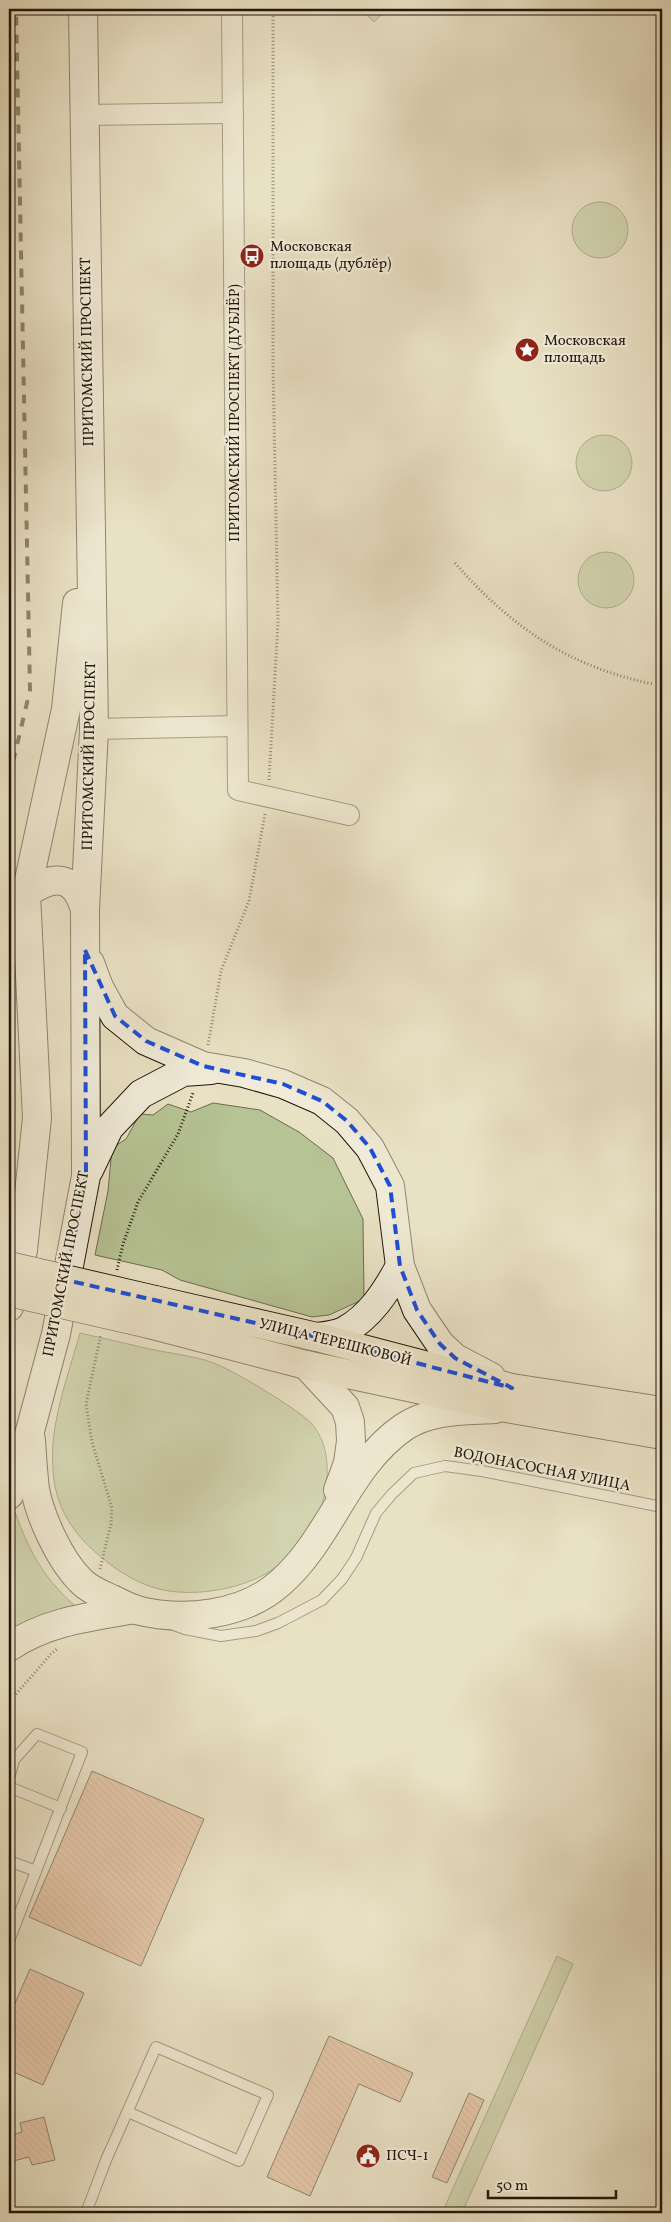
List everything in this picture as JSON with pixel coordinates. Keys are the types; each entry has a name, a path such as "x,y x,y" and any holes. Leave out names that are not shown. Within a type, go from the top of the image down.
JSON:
{"main road":[{"name":"ПРИТОМСКИЙ ПРОСПЕКТ","path":"9,1308 22,1250 38,1118 26,894 66,709 78,584 68,9"},
{"name":"ПРИТОМСКИЙ ПРОСПЕКТ","path":"9,1495 30,1431 56,1334 86,1176 85,910 94,730 83,9"},
{"path":"26,894 37,886 63,881 73,885 81,895 85,910"},
{"path":"85,950 107,1004 122,1023 146,1041 203,1066 211,1060"},
{"path":"86,1176 109,1128 141,1094 211,1060 244,1073 284,1084 322,1102 347,1121 370,1148 390,1186 400,1266 416,1310 440,1344 509,1398"},
{"name":"УЛИЦА ТЕРЕШКОВОЙ","path":"9,1266 306,1364 509,1398 662,1411"},
{"path":"317,1337 343,1332 365,1316 385,1294 400,1266"},
{"name":"УЛИЦА ТЕРЕШКОВОЙ","path":"9,1292 317,1337 509,1398 662,1435"},
{"path":"306,1364 345,1407 350,1422 351,1441 348,1463 322,1531"},
{"path":"30,1431 36,1490 45,1520 61,1554 80,1581 95,1591 135,1609 168,1616 210,1614 250,1602 279,1584 307,1555 379,1447 405,1426 435,1413 509,1398"},
{"path":"9,1646 26,1635 49,1625 135,1609"}],"street":[{"name":"ПРИТОМСКИЙ ПРОСПЕКТ (ДУБЛЁР)","path":"232,9 238,790 268,797"},
{"path":"84,115 233,113"},
{"path":"94,730 237,726"},
{"path":"268,797 349,816"}],"lane":[{"name":"ВОДОНАСОСНАЯ УЛИЦА","path":"135,1609 185,1629 221,1636 256,1631 278,1623 322,1600 342,1579 356,1558 376,1513 414,1473 444,1466 482,1471 662,1507"},
{"path":"9,1779 14,1760 37,1734 82,1752 36,1871 12,1925 9,1941"},
{"path":"9,1787 61,1808"},
{"path":"9,1861 36,1871"},
{"path":"86,2213 106,2160 156,2047 268,2094 239,2160 128,2112"}],"path":[{"path":"211,1060 221,971 249,901 268,797 278,622 273,368 273,9"},
{"path":"455,563 478,590 506,616 532,635 564,654 597,668 629,679 653,684"},
{"path":"9,1702 51,1654 64,1644"}],"highlighted area":[{"path":"85,950 115,1016 146,1041 203,1066 283,1084 322,1101 347,1121 370,1148 390,1186 400,1266 417,1310 440,1344 455,1358 512,1388 317,1337 66,1280 86,1176"}],"green space":[{"path":"361,9 387,9 374,22"},
{"path":"600,202 615,207 623,215 628,230 623,245 615,253 600,258 585,253 577,245 572,230 577,215 585,207"},
{"path":"604,435 619,440 627,448 632,463 627,478 619,486 604,491 589,486 581,478 576,463 581,448 589,440"},
{"path":"606,552 621,557 629,565 634,580 629,595 621,603 606,608 591,603 583,595 578,580 583,565 591,557"},
{"path":"213,1103 260,1110 299,1132 333,1158 363,1219 364,1299 329,1315 312,1317 180,1280 162,1270 95,1255 108,1191 112,1148 126,1139 140,1114 153,1115 168,1104 191,1112"},
{"path":"80,1333 198,1358 213,1363 233,1372 263,1390 311,1423 321,1437 326,1453 325,1495 313,1524 285,1560 272,1570 237,1586 218,1590 178,1592 160,1589 133,1579 106,1561 82,1539 67,1519 62,1508 57,1496 53,1470 54,1435 60,1401"},
{"path":"15,1512 40,1566 58,1589 81,1611 9,1638 9,1527"},
{"path":"557,1956 573,1964 462,2213 442,2213"}],"building":[{"path":"92,1771 204,1819 141,1966 29,1917"},
{"path":"30,1969 84,1993 43,2085 9,2070 9,2017"},
{"path":"329,2036 413,2073 400,2102 359,2084 310,2196 267,2177"},
{"path":"469,2093 484,2100 447,2183 432,2177"},
{"path":"44,2117 55,2160 32,2165 29,2157 9,2162 9,2136 22,2132 20,2123"}],"railway":[{"path":"9,779 30,690 16,9"}],"place":[{"name":"Московская площадь (дублёр)","path":"252,256"},
{"name":"Московская площадь","path":"527,350"},
{"name":"ПСЧ-1","path":"368,2156"}]}
